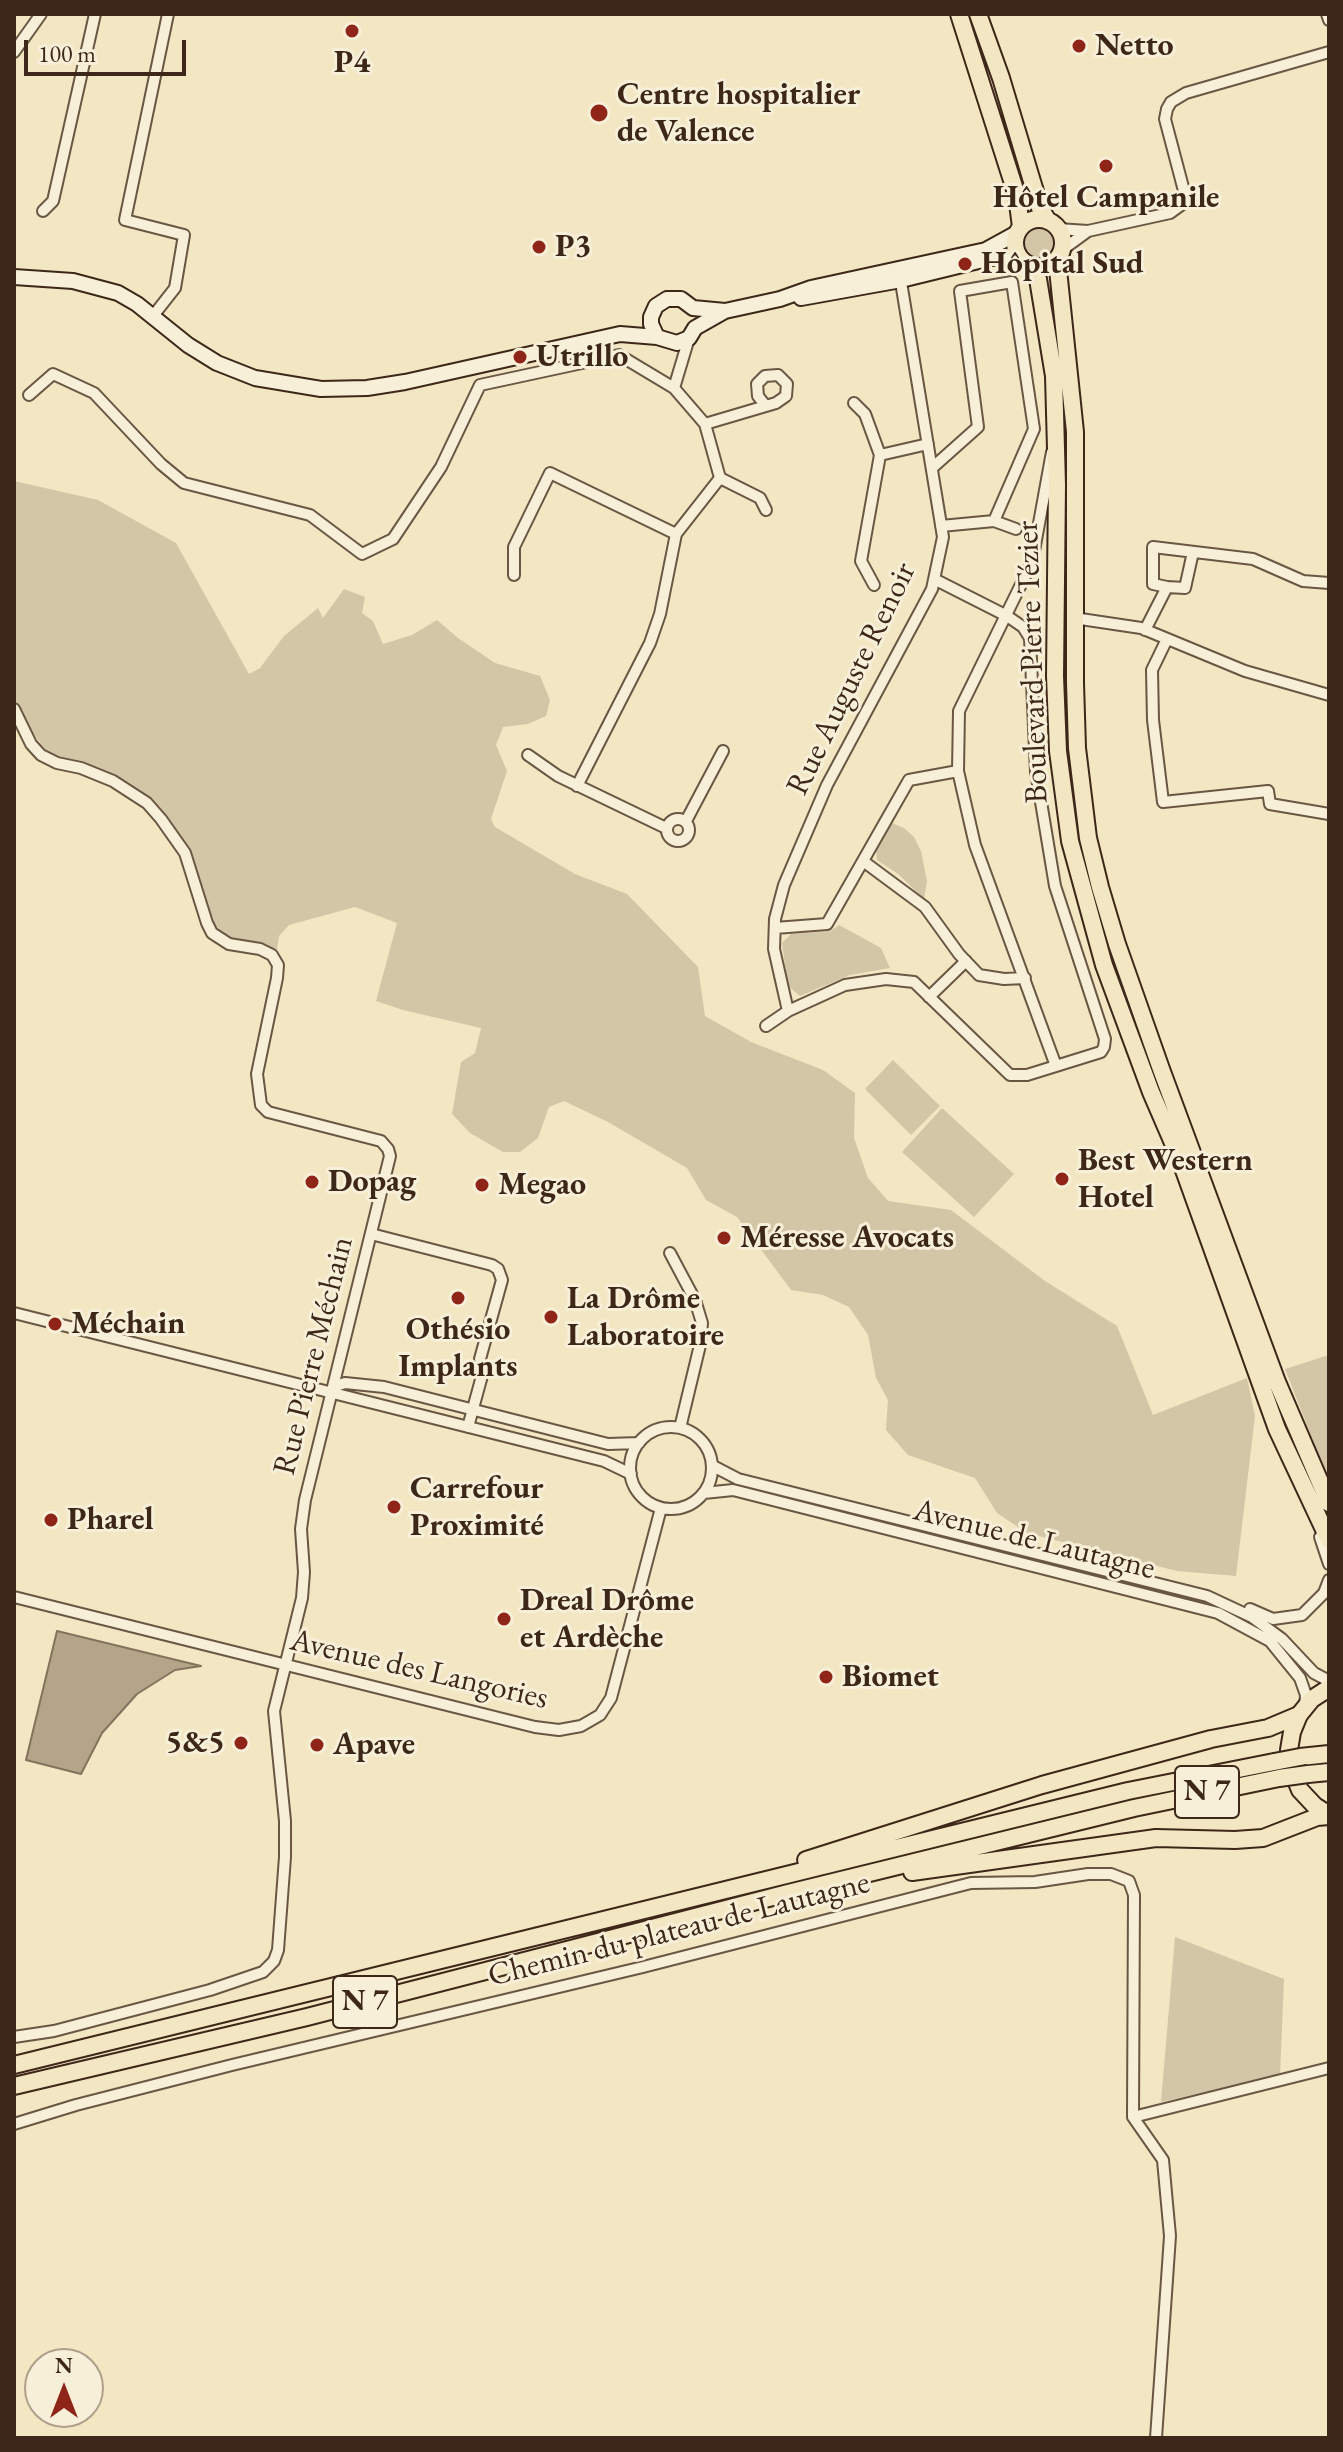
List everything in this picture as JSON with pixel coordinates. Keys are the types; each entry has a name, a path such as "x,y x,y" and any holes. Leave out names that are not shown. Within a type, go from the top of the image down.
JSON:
{"main road":[{"path":"959,14 1017,196 1019,230 1016,251 1026,262"},
{"path":"663,340 651,324 651,317 656,306 667,299 681,299 693,308 725,311 780,299 811,288 1004,256 1040,268 1060,255 1062,235 1040,208 1001,78 978,14"},
{"path":"900,274 986,250 1034,220 1053,225"},
{"name":"Boulevard Pierre Tézier","path":"1060,255 1075,432 1077,748 1088,838 1100,887 1153,1047 1292,1422 1329,1503"},
{"name":"Boulevard Pierre Tézier","path":"1026,262 1038,279 1049,339 1056,434 1055,676 1058,751 1070,841 1104,965 1151,1092 1180,1159 1277,1429 1329,1540"},
{"path":"14,277 94,285 118,293 217,363 255,378 300,387 367,388 620,334 651,317"},
{"path":"692,333 697,321 693,308"},
{"path":"620,334 677,343 725,311"},
{"path":"623,1916 1042,1785 1198,1743 1268,1728 1302,1711 1329,1688"},
{"path":"1302,1711 1290,1741 1291,1768 1300,1790 1327,1814"},
{"name":"N 7","path":"14,2086 307,2017 1134,1808 1277,1770 1300,1757 1329,1754"},
{"name":"N 7","path":"14,2065 1128,1791 1277,1770 1308,1774 1329,1772"},
{"path":"788,1893 1002,1858 1156,1838 1247,1840 1298,1818 1327,1814"}],"street":[{"path":"14,52 41,14"},
{"path":"43,211 53,201 95,14"},
{"path":"153,316 175,288 184,235 125,220 168,14"},
{"path":"1327,14 1329,20"},
{"path":"1053,225 1088,231 1162,216 1181,205 1184,191 1165,119 1167,109 1177,98 1329,52"},
{"path":"1060,255 1088,231"},
{"name":"Rue Auguste Renoir","path":"788,1011 774,949 784,885 827,785 936,580 943,537 900,274"},
{"path":"932,468 978,427 960,291 1012,282 1034,429 994,521"},
{"path":"674,388 692,333"},
{"path":"663,340 678,356 679,374"},
{"path":"480,385 619,355 674,388 705,424 720,478 760,498 766,510"},
{"path":"462,369 480,385"},
{"path":"29,395 53,374 94,393 161,464 184,483 310,515 362,554 393,539 441,467 480,385"},
{"path":"854,403 865,414 880,455 861,561 874,585"},
{"path":"705,424 765,405"},
{"path":"1056,434 1032,562 959,711 958,771 975,845 1056,1066"},
{"path":"880,455 928,444"},
{"path":"514,575 514,547 550,473 676,534"},
{"path":"577,786 650,643 660,614 676,534 720,478"},
{"path":"941,526 994,521 1016,529"},
{"path":"1193,552 1185,588 1153,584 1153,547 1253,559 1303,581 1329,583"},
{"path":"766,1026 788,1011 845,985 886,979 914,982 1010,1075 1027,1075 1101,1052 1105,1039 1055,886 1036,772 1030,638 1023,627 1007,616 936,580"},
{"path":"1145,630 1167,587"},
{"path":"1074,618 1145,630 1245,671 1329,695"},
{"path":"1167,639 1152,670 1153,720 1163,802 1268,791 1270,804 1329,814"},
{"name":"Rue Pierre Méchain","path":"14,709 31,744 41,755 113,781 147,803 185,853 212,933 229,944 260,949 272,955 278,965 257,1074 261,1105 268,1112 381,1141 390,1156 305,1500 301,1529 302,1598 286,1665"},
{"path":"686,821 679,818 670,820 666,828 668,837 676,841 685,839 689,831 686,821 723,751"},
{"path":"528,755 577,786 666,828"},
{"path":"775,928 827,924 909,780 958,771"},
{"path":"863,861 925,907 979,975 1025,978"},
{"path":"929,997 966,961"},
{"path":"371,1234 498,1269 502,1280 480,1359 483,1372 468,1427"},
{"path":"670,1253 695,1300 702,1323 700,1345 680,1428"},
{"path":"14,1313 332,1390 604,1461 631,1474"},
{"path":"332,1390 345,1383 384,1387 608,1444 639,1443"},
{"path":"680,1428 703,1442 713,1466 709,1485 704,1493 685,1507 661,1508 644,1499 633,1483 633,1452 653,1431 680,1428"},
{"name":"Avenue de Lautagne","path":"713,1466 738,1479 1207,1596 1252,1617 1282,1639 1314,1673 1329,1681"},
{"name":"Avenue de Lautagne","path":"704,1493 733,1490 1218,1613 1270,1641 1300,1678 1306,1695 1302,1711"},
{"path":"1303,1490 1329,1564"},
{"name":"Avenue des Langories","path":"14,1597 535,1727 559,1730 581,1726 600,1715 617,1680 661,1508"},
{"path":"1207,1596 1218,1595 1273,1619 1288,1619 1302,1615 1314,1605 1324,1593 1329,1580"},
{"path":"14,2037 54,2031 210,1990 263,1972 274,1961 278,1950 285,1857 285,1821 274,1711 286,1665"},
{"name":"Chemin du plateau de Lautagne","path":"14,2124 189,2076 643,1967 971,1883 1035,1882 1088,1874 1111,1874 1129,1881 1134,1895 1133,2117"},
{"path":"1156,2438 1170,2236 1163,2160 1133,2117 1329,2068"}],"shaded area":[{"path":"1039,228 1049,233 1054,243 1049,253 1039,258 1029,253 1024,243 1029,233"},
{"path":"14,481 98,500 176,543 249,674 260,668 284,636 318,608 323,618 344,589 365,597 362,613 373,621 383,644 412,635 437,620 495,663 540,676 550,700 546,716 528,724 503,727 496,745 507,771 491,819 495,827 575,874 627,894 698,967 705,1016 751,1042 823,1070 855,1093 854,1138 868,1178 888,1201 951,1210 1045,1281 1117,1326 1153,1415 1247,1378 1255,1416 1236,1576 1177,1571 1027,1533 997,1513 975,1478 908,1455 886,1430 888,1400 876,1378 868,1335 849,1307 823,1295 791,1290 737,1217 706,1200 687,1168 608,1122 564,1101 549,1107 538,1138 520,1152 503,1152 470,1133 452,1114 461,1062 475,1053 481,1028 376,1001 397,923 355,907 289,925 279,936 277,949 225,938 210,917 196,869 185,846 160,809 125,782 51,756 34,735 14,699"},
{"path":"892,823 914,837 921,851 927,881 924,899 898,874 877,860 876,851"},
{"path":"839,925 881,948 890,968 850,975 800,996 788,986 782,943 791,934 831,931"},
{"path":"893,1060 940,1106 911,1135 865,1089"},
{"path":"942,1108 1014,1174 974,1217 902,1152"},
{"path":"1329,1355 1329,1482 1285,1369"},
{"path":"57,1631 201,1666 175,1670 137,1694 102,1733 81,1774 26,1760"},
{"path":"1175,1937 1284,1979 1280,2075 1161,2102"}],"place":[{"name":"P4","path":"352,31"},
{"name":"Netto","path":"1079,46"},
{"name":"Centre hospitalier de Valence","path":"599,113"},
{"name":"Hôtel Campanile","path":"1106,166"},
{"name":"P3","path":"539,247"},
{"name":"Hôpital Sud","path":"965,264"},
{"name":"Utrillo","path":"520,357"},
{"name":"Best Western Hotel","path":"1062,1179"},
{"name":"Dopag","path":"312,1182"},
{"name":"Megao","path":"482,1185"},
{"name":"Méresse Avocats","path":"724,1238"},
{"name":"Othésio Implants","path":"458,1298"},
{"name":"La Drôme Laboratoire","path":"551,1317"},
{"name":"Méchain","path":"55,1324"},
{"name":"Carrefour Proximité","path":"394,1507"},
{"name":"Pharel","path":"51,1520"},
{"name":"Dreal Drôme et Ardèche","path":"504,1619"},
{"name":"Biomet","path":"826,1677"},
{"name":"5&5","path":"241,1743"},
{"name":"Apave","path":"317,1745"}]}
